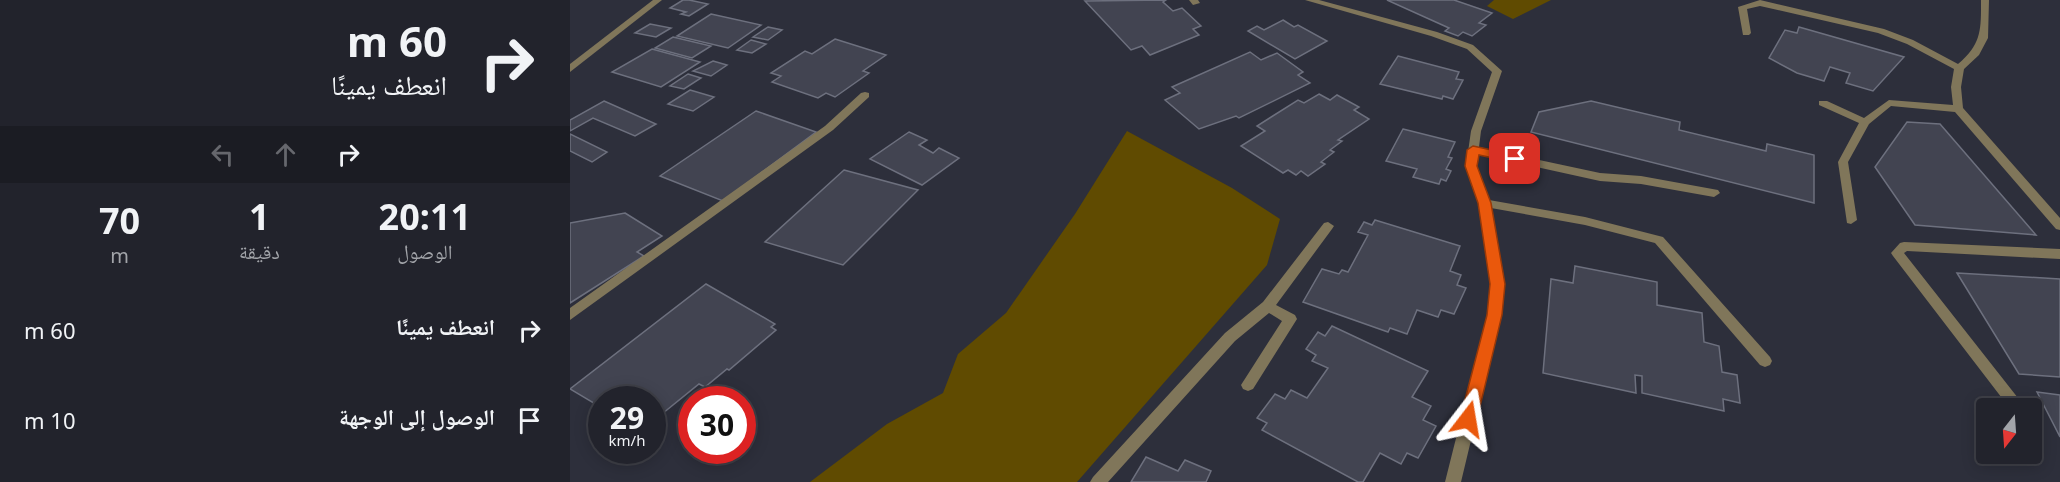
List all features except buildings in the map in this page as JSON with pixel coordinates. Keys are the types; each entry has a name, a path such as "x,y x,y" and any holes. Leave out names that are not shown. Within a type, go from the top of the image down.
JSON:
{"street":[{"path":"570,69 658,0"},
{"path":"1309,0 1434,34 1470,47 1497,71 1476,131 1471,166 1484,203 1497,284 1494,315 1453,482"},
{"path":"1985,0 1986,39 1976,56 1959,68 1956,87 1958,110 2060,226"},
{"path":"1746,33 1742,7 1760,3 1881,31 1910,42 1959,68"},
{"path":"570,315 829,128 865,95"},
{"path":"1823,103 1865,122"},
{"path":"1851,220 1843,162 1865,122 1889,104 1958,110"},
{"path":"1473,150 1600,177 1641,180 1714,193"},
{"path":"1484,203 1585,222 1659,240 1765,361"},
{"path":"1098,482 1230,337 1268,306 1328,225"},
{"path":"2010,398 1897,253 1904,246 2060,254"},
{"path":"1248,385 1290,319 1268,306"}],"shaded area":[{"path":"1494,0 1551,0 1513,19 1487,6"},
{"path":"1127,131 1232,188 1280,219 1267,265 1077,482 810,482 887,424 943,393 958,354 1006,313 1075,214"}],"route":[{"path":"1468,419 1494,315 1497,284 1484,203 1471,166 1473,150 1515,159"}]}
